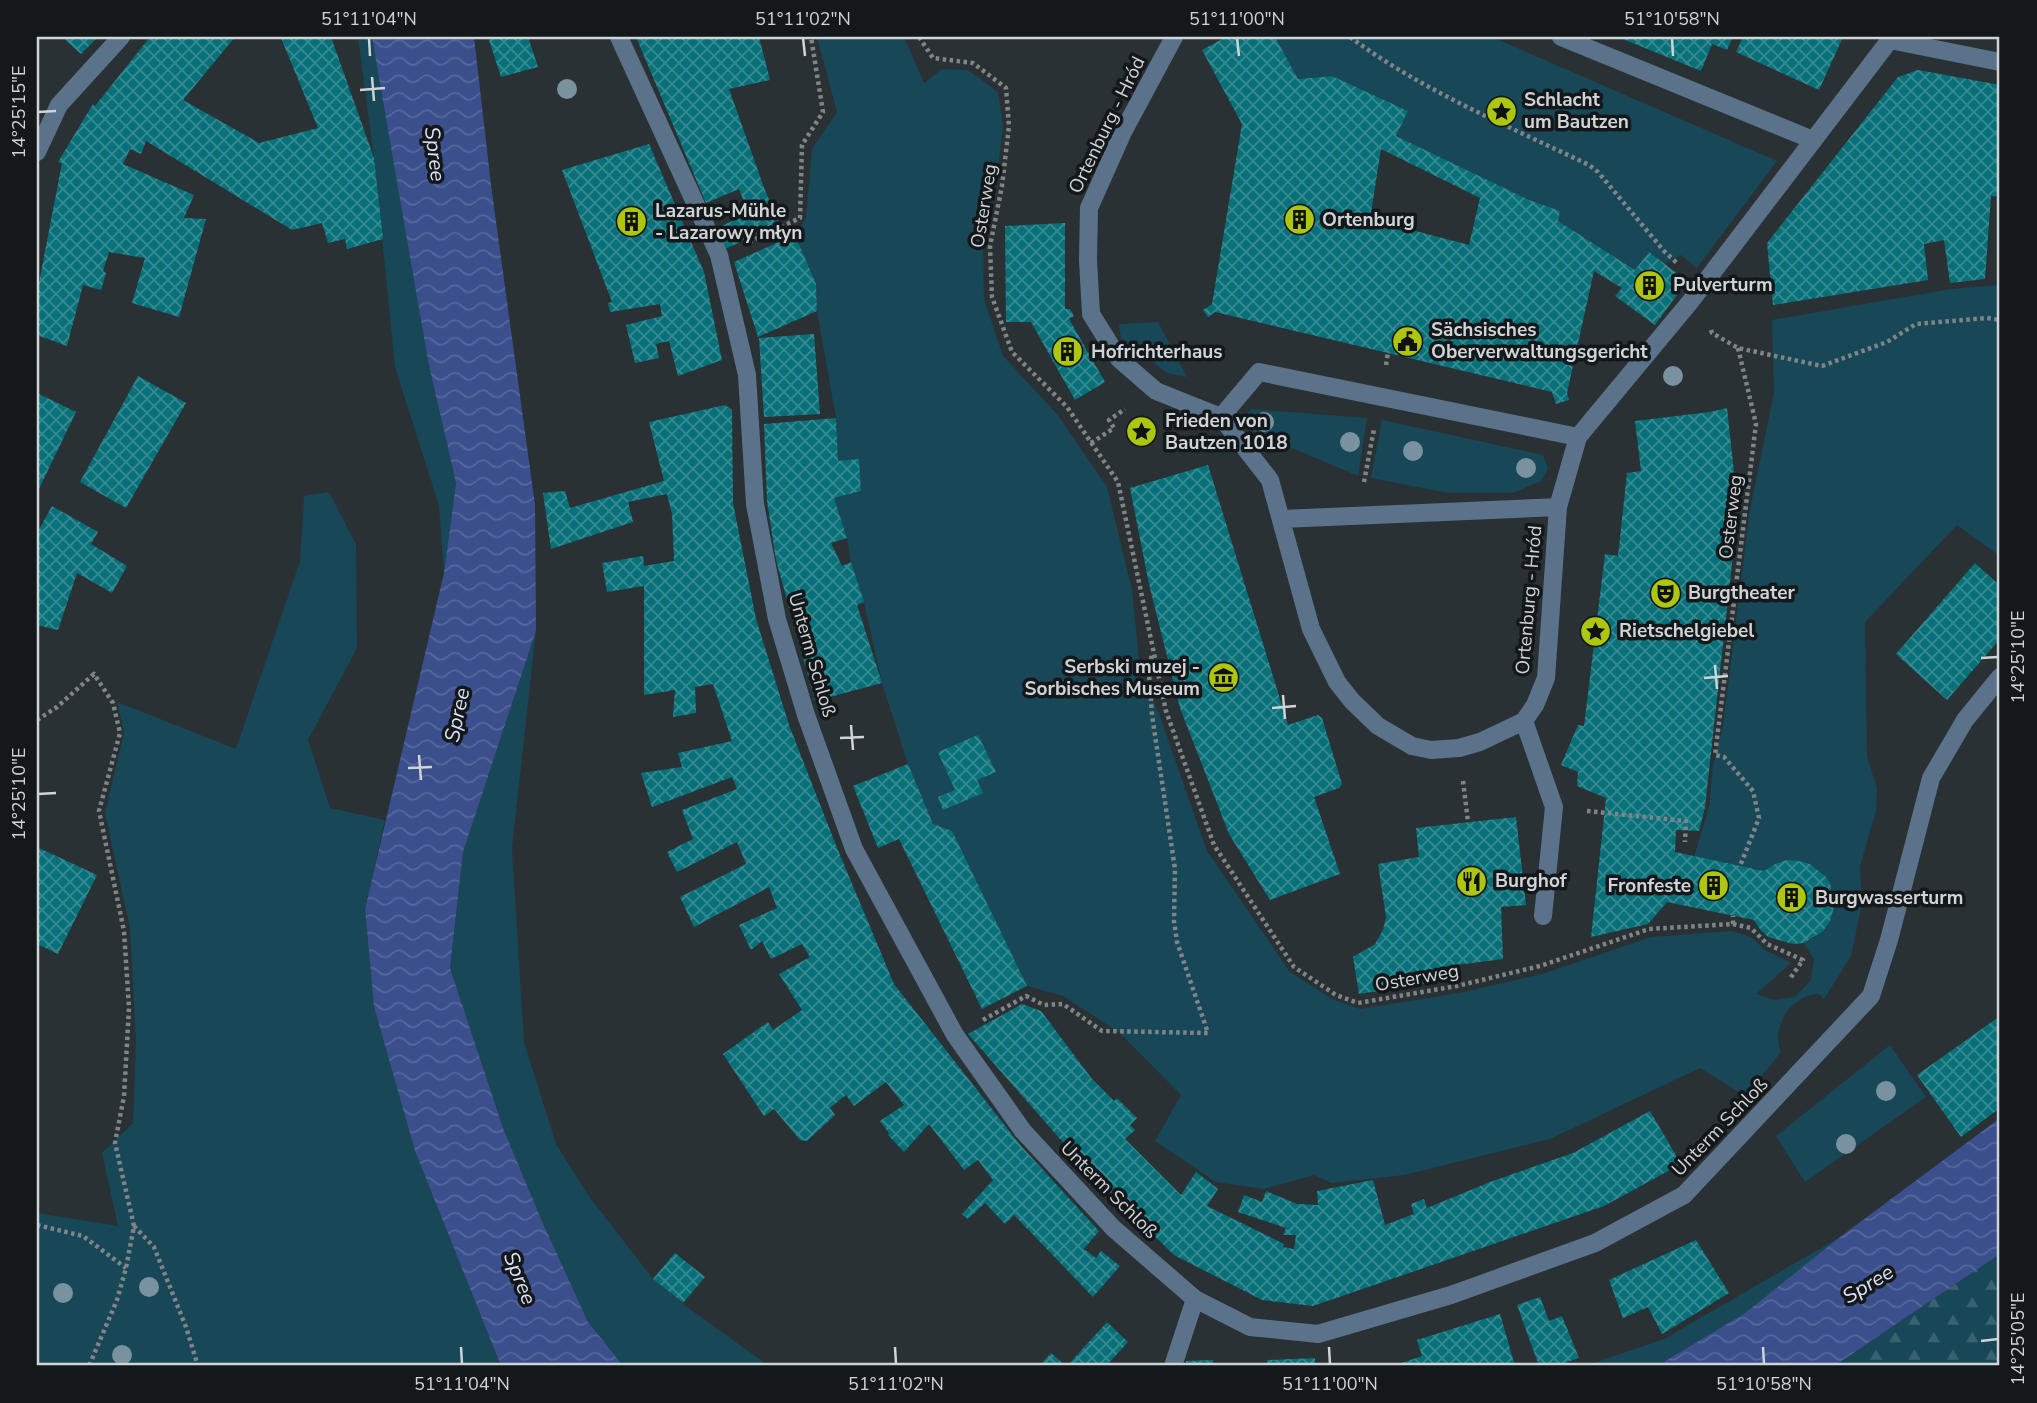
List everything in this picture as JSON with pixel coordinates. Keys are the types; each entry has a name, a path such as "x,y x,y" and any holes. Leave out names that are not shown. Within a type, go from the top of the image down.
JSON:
{"street":[{"path":"37,152 59,106 121,37"},
{"name":"Unterm Schloß","path":"619,37 719,255 747,375 755,504 777,619 806,715 854,849 955,1035 1023,1131 1113,1228 1195,1299 1251,1327 1318,1334 1451,1294 1595,1243 1684,1195 1871,996 1889,940 1931,778 1965,720 2000,677"},
{"name":"Ortenburg - Hród","path":"1174,37 1123,132 1089,208 1091,314 1119,359 1156,391 1221,417"},
{"path":"1561,37 1813,141"},
{"path":"1891,38 2000,62"},
{"name":"Ortenburg - Hród","path":"1524,721 1541,693 1546,678 1558,507 1578,437 1685,309 1891,38"},
{"path":"1543,916 1554,807 1524,721 1480,742 1458,748 1431,750 1412,746 1378,726 1352,701 1337,682 1311,629 1270,480 1221,417 1259,372 1578,437"},
{"name":"Ortenburg - Hród","path":"1281,519 1558,507"},
{"path":"1173,1366 1195,1299"}],"path":[{"path":"719,255 800,218 802,145 823,113 811,37"},
{"name":"Osterweg","path":"919,37 933,58 973,63 1006,88 1009,126 1002,186 990,246 992,297 1012,352 1067,407 1118,482 1166,711 1214,845 1294,967 1336,995 1358,1003 1457,986 1540,965 1649,929 1732,924"},
{"path":"1350,37 1413,78 1589,164 1664,251 1703,285"},
{"path":"1712,333 1738,348 1822,366 1887,342 1916,324 1987,318 2000,320"},
{"name":"Osterweg","path":"1738,348 1756,424 1715,755 1724,757 1753,791 1759,818 1740,866"},
{"path":"1358,516 1380,397"},
{"path":"1091,443 1114,428 1109,420 1113,417"},
{"name":"Osterweg","path":"955,1035 1026,996 1044,1005 1063,1004 1102,1031 1208,1032 1177,942 1174,921 1175,869 1152,715 1149,673 1152,647"},
{"path":"37,720 58,707 94,674 113,703 120,733 99,811 124,930 129,1008 124,1096 115,1143 134,1226 127,1268 117,1300 89,1366"},
{"path":"1458,748 1468,822"},
{"path":"1554,807 1686,821 1685,842"},
{"path":"1733,916 1732,924 1751,928 1767,944 1803,960 1789,980"},
{"path":"37,1225 83,1236 127,1268"},
{"path":"134,1226 154,1247 186,1327 198,1366"}],"green space":[{"path":"358,37 372,37 375,50 428,361 456,483 444,573 439,506 395,367 374,158"},
{"path":"817,37 904,37 924,83 942,69 968,70 998,92 1003,125 996,185 983,246 984,299 1003,356 1057,414 1107,487 1132,590 1140,670 1159,714 1207,851 1290,972 1334,1000 1360,1009 1459,993 1542,974 1651,937 1732,931 1751,937 1765,950 1791,963 1756,994 1775,1000 1795,997 1811,980 1814,959 1804,943 1822,930 1832,914 1833,898 1829,882 1818,870 1803,863 1785,862 1764,871 1694,857 1709,807 1713,766 1723,726 1750,509 1774,393 1772,320 1951,289 2000,285 2000,556 1957,525 1865,622 1867,757 1877,788 1876,811 1860,866 1862,903 1851,956 1824,999 1819,994 1809,995 1792,1006 1778,1032 1781,1052 1745,1096 1700,1068 1550,1139 1404,1175 1332,1183 1314,1175 1264,1189 1216,1182 1155,1141 1181,1095 1120,1033 1063,996 1027,986 1001,934 933,824 908,764 882,683 864,602 834,498 861,491 859,460 838,461 836,418 817,311 816,284 795,235 806,218 812,149 837,112"},
{"path":"1275,37 1492,37 1777,161 1697,268 1681,255 1665,264 1649,252 1635,270 1558,221 1560,211 1529,200 1396,136 1408,111 1332,76 1298,79"},
{"path":"1158,322 1187,377 1167,373 1121,338 1119,324"},
{"path":"1251,409 1367,418 1358,476 1247,429 1245,417"},
{"path":"1382,420 1543,455 1548,469 1541,481 1513,493 1449,493 1371,478"},
{"path":"329,492 356,544 357,648 308,740 330,808 385,820 365,909 374,1007 415,1151 501,1366 37,1366 37,1213 118,1226 102,1153 133,1123 136,1041 130,928 105,813 124,733 117,702 236,749 300,561 304,496"},
{"path":"536,631 512,847 524,1042 556,1144 588,1195 653,1279 769,1366 622,1366 588,1322 542,1221 503,1128 450,968 463,852"},
{"path":"1890,1045 1926,1097 1805,1182 1776,1136"},
{"path":"1840,1237 1745,1313 1657,1366 1585,1366 1664,1339"},
{"path":"2000,1254 2000,1366 1834,1366"}],"water":[{"name":"Spree","path":"372,37 474,37 491,185 535,505 536,631 463,852 450,968 503,1128 542,1221 588,1322 623,1366 501,1366 415,1151 374,1007 365,909 444,573 456,483 428,361"},
{"name":"Spree","path":"2000,1118 2000,1254 1834,1366 1657,1366 1745,1313 1840,1237"}],"building":[{"path":"62,37 98,37 81,54"},
{"path":"150,37 235,37 183,100 259,143 318,128 281,38 331,37 374,158 383,239 347,249 345,239 328,243 322,223 292,230 146,141 141,154 130,149 123,164 194,195 184,218 206,219 179,317 132,303 145,258 109,252 101,290 83,285 67,346 37,335 37,293 62,163 58,162 93,104 95,106"},
{"path":"488,37 528,37 538,67 501,77"},
{"path":"636,37 759,37 770,80 729,89 766,193 779,220 754,236 725,249 716,228 749,214 739,189 706,203"},
{"name":"Ortenburg","path":"1226,37 1275,37 1298,79 1332,76 1408,111 1396,136 1529,200 1560,211 1558,221 1635,270 1649,252 1687,281 1655,325 1615,296 1622,288 1594,271 1567,393 1569,400 1556,404 1552,392 1215,312 1208,317 1203,310 1212,304 1242,124 1202,50","holes":["1381,149 1480,198 1469,245 1370,219"]},
{"path":"1618,37 1733,37 1727,50 1712,44 1701,71"},
{"path":"1743,37 1843,37 1819,90 1736,52"},
{"path":"1918,70 2000,85 2000,197 1991,196 1985,279 1950,283 1944,240 1924,244 1928,280 1773,305 1767,243 1898,77"},
{"name":"Lazarus-Mühle - Lazarowy młyn","path":"649,144 704,272 722,360 678,376 669,341 656,344 659,358 635,363 626,325 662,316 660,304 610,312 608,303 612,302 562,170"},
{"path":"1065,223 1065,309 1070,309 1074,316 1069,319 1105,382 1075,400 1031,322 1006,322 1005,226"},
{"path":"795,235 816,284 817,311 758,337 734,262"},
{"path":"814,334 820,414 764,417 759,338"},
{"path":"138,376 186,403 126,508 80,482"},
{"path":"37,393 76,412 37,493"},
{"path":"725,405 732,410 733,503 756,619 789,725 837,848 894,984 1021,1146 1099,1231 1084,1249 1096,1258 1101,1251 1120,1266 1093,1297 1014,1215 1005,1224 985,1203 968,1219 962,1214 993,1180 978,1160 964,1170 929,1124 904,1152 888,1135 880,1121 904,1105 886,1082 854,1106 846,1095 830,1108 835,1115 807,1141 800,1140 774,1109 764,1116 723,1054 768,1022 773,1030 802,1010 779,974 810,957 802,944 771,959 762,941 751,950 739,925 777,908 769,887 694,927 680,897 746,864 737,842 677,872 667,852 693,839 682,810 737,789 732,777 652,807 641,773 682,767 678,753 732,741 713,684 695,687 696,713 673,717 675,690 644,695 644,586 607,592 602,563 643,556 644,566 674,561 672,514 667,494 628,502 633,522 551,549 543,493 565,491 570,508 664,481 649,422"},
{"name":"Burgtheater","path":"1727,408 1738,509 1705,807 1699,831 1676,830 1675,852 1764,871 1787,860 1810,864 1830,883 1833,911 1823,931 1804,943 1793,944 1768,937 1754,920 1667,902 1648,924 1591,937 1606,798 1577,786 1578,772 1561,765 1578,725 1584,726 1605,554 1618,556 1627,473 1641,471 1635,421"},
{"path":"836,418 838,461 859,459 861,491 834,498 847,538 831,543 842,566 851,562 864,602 857,605 882,683 815,701 776,560 767,501 764,424"},
{"name":"Serbski muzej - Sorbisches Museum","path":"1208,465 1288,725 1318,715 1322,718 1342,784 1339,788 1314,797 1340,874 1270,900 1229,834 1180,708 1149,584 1130,488"},
{"path":"52,506 98,532 91,544 127,566 112,593 77,573 58,630 37,625 37,533"},
{"path":"1975,563 2000,586 2000,639 1947,700 1896,654"},
{"path":"978,735 996,772 977,780 983,793 943,810 938,797 955,790 938,752"},
{"path":"908,764 933,824 952,831 1027,986 982,1009 899,839 878,848 853,786"},
{"path":"1516,817 1526,905 1501,907 1503,959 1441,967 1443,981 1359,994 1353,957 1375,944 1383,930 1386,917 1378,864 1419,857 1416,828"},
{"path":"37,847 97,875 58,954 37,944"},
{"path":"1022,1004 1041,1011 1092,1079 1114,1101 1117,1098 1137,1118 1130,1125 1135,1130 1125,1139 1181,1195 1196,1172 1218,1189 1207,1206 1284,1244 1283,1247 1294,1249 1296,1235 1283,1235 1286,1228 1238,1212 1244,1195 1262,1202 1266,1191 1297,1204 1318,1205 1317,1191 1373,1180 1385,1225 1414,1214 1411,1204 1424,1199 1427,1208 1490,1182 1573,1153 1650,1111 1681,1164 1604,1206 1313,1306 1262,1300 1174,1255 1089,1172 968,1034"},
{"path":"2000,1016 2000,1108 1961,1137 1917,1075"},
{"path":"1696,1240 1729,1293 1662,1334 1648,1307 1623,1318 1609,1280"},
{"path":"675,1253 705,1277 683,1303 653,1279"},
{"path":"1540,1297 1549,1321 1562,1316 1579,1358 1555,1366 1539,1366 1517,1305"},
{"path":"1500,1314 1515,1366 1393,1366 1422,1356 1417,1340"},
{"path":"1107,1322 1128,1342 1106,1366 1067,1366"},
{"path":"1051,1353 1066,1366 1039,1366"},
{"path":"1315,1358 1315,1366 1267,1366 1267,1360"},
{"path":"1213,1360 1213,1366 1186,1366 1186,1361"}],"place":[{"name":"Schlacht um Bautzen","path":"1501,111"},
{"name":"Ortenburg","path":"1299,220"},
{"name":"Lazarus-Mühle - Lazarowy młyn","path":"632,222"},
{"name":"Pulverturm","path":"1650,285"},
{"name":"Sächsisches Oberverwaltungsgericht","path":"1408,341"},
{"name":"Hofrichterhaus","path":"1068,352"},
{"name":"Frieden von Bautzen 1018","path":"1142,432"},
{"name":"Burgtheater","path":"1665,593"},
{"name":"Rietschelgiebel","path":"1596,631"},
{"name":"Serbski muzej - Sorbisches Museum","path":"1223,678"},
{"name":"Burghof","path":"1472,881"},
{"name":"Fronfeste","path":"1714,886"},
{"name":"Burgwasserturm","path":"1792,898"}]}
